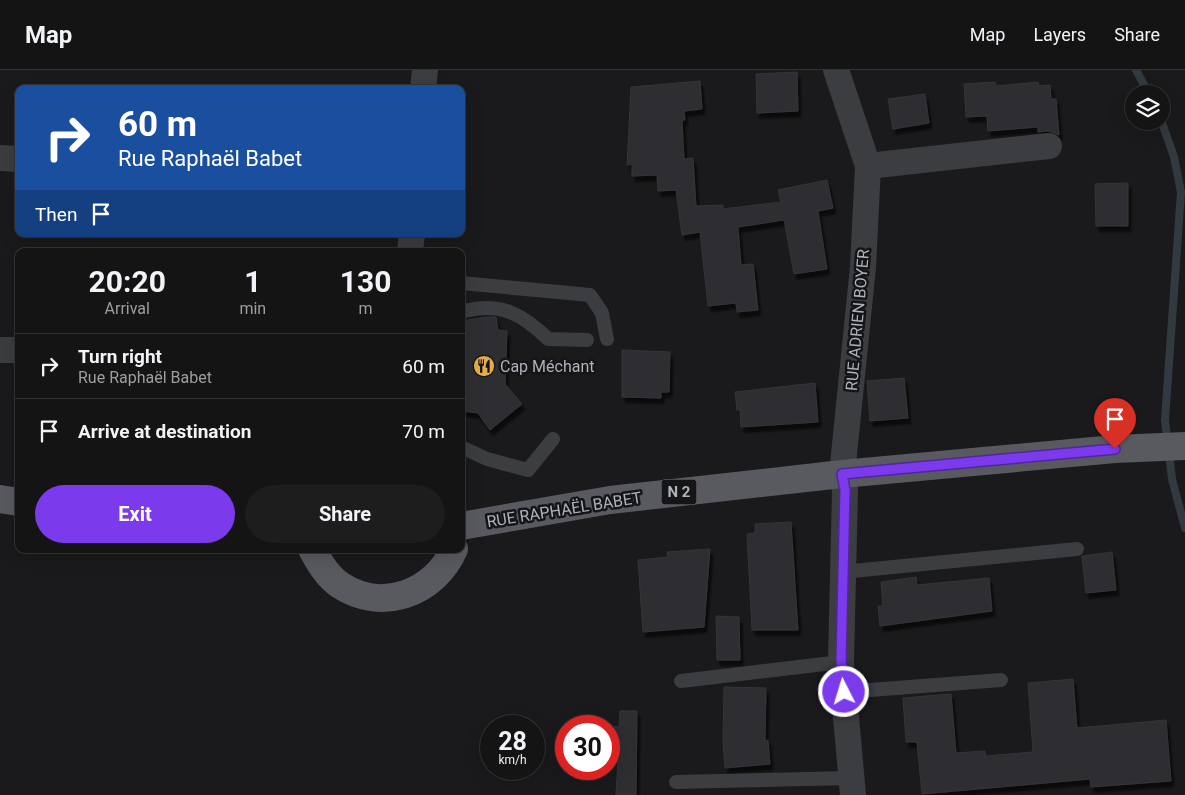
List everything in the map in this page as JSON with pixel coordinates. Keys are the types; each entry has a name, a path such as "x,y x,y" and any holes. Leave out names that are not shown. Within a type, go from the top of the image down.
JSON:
{"main road":[{"name":"RUE RAPHAËL BABET","path":"465,525 610,500 842,474 1115,449 1185,446"},
{"path":"0,499 15,501"},
{"path":"314,553 322,567 339,584 361,595 386,598 410,594 431,582 448,563 452,553"}],"street":[{"path":"423,85 425,70"},
{"name":"RUE ADRIEN BOYER","path":"836,70 868,166 863,267 842,474 845,490 841,662 852,787"},
{"path":"868,166 1049,146"},
{"path":"0,158 15,159"},
{"path":"0,350 15,350"}],"lane":[{"path":"465,283 590,295 602,313 607,339"},
{"path":"465,311 477,308 512,311 532,323 548,339 587,340"},
{"path":"465,449 487,459 528,470 553,439"},
{"path":"842,572 1077,549"},
{"path":"680,682 841,662"},
{"path":"844,692 1001,680"},
{"path":"676,782 852,787"}],"building":[{"path":"797,72 798,111 757,113 756,74"},
{"path":"700,81 702,109 684,111 685,120 682,120 684,159 693,158 696,206 723,205 723,209 781,202 778,190 827,180 833,208 818,211 827,269 794,274 784,220 738,227 741,265 753,264 758,310 737,312 736,303 708,306 700,232 682,235 676,190 658,191 657,175 632,176 632,164 627,165 631,87"},
{"path":"995,82 996,86 1038,82 1039,86 1050,85 1051,99 1056,99 1059,135 1048,131 1038,132 1038,127 988,131 987,116 966,117 964,84"},
{"path":"925,94 929,123 893,129 888,99"},
{"path":"1128,183 1128,226 1096,226 1095,184"},
{"name":"Cap Méchant","path":"496,317 498,330 507,331 505,384 522,404 490,430 478,413 465,411 465,328 467,320"},
{"path":"622,350 670,352 669,392 661,392 661,398 622,397"},
{"path":"904,378 908,418 870,421 867,381"},
{"path":"815,383 818,422 741,427 740,410 737,410 735,392"},
{"path":"791,522 798,630 752,630 747,534 755,533 755,524"},
{"path":"710,549 704,627 643,632 638,560 668,557 667,552"},
{"path":"1112,552 1116,590 1086,593 1082,556"},
{"path":"916,577 917,585 989,578 992,611 880,626 878,606 883,606 881,582"},
{"path":"716,616 739,617 740,660 717,660"},
{"path":"1073,679 1077,728 1166,720 1171,781 1091,787 1090,779 922,794 917,742 906,742 903,698 951,694 956,753 985,751 986,756 1033,752 1028,683"},
{"path":"724,687 766,688 765,741 768,740 770,764 725,768 723,742"},
{"path":"620,711 637,711 636,795 616,795 617,780 620,780"}],"waterway":[{"path":"1136,70 1144,85"},
{"path":"1165,130 1174,157 1181,192 1165,420 1172,479 1185,528"}],"place":[{"name":"Cap Méchant","path":"484,366"}],"route":[{"path":"844,692 841,662 845,490 842,474 1115,449"}]}
